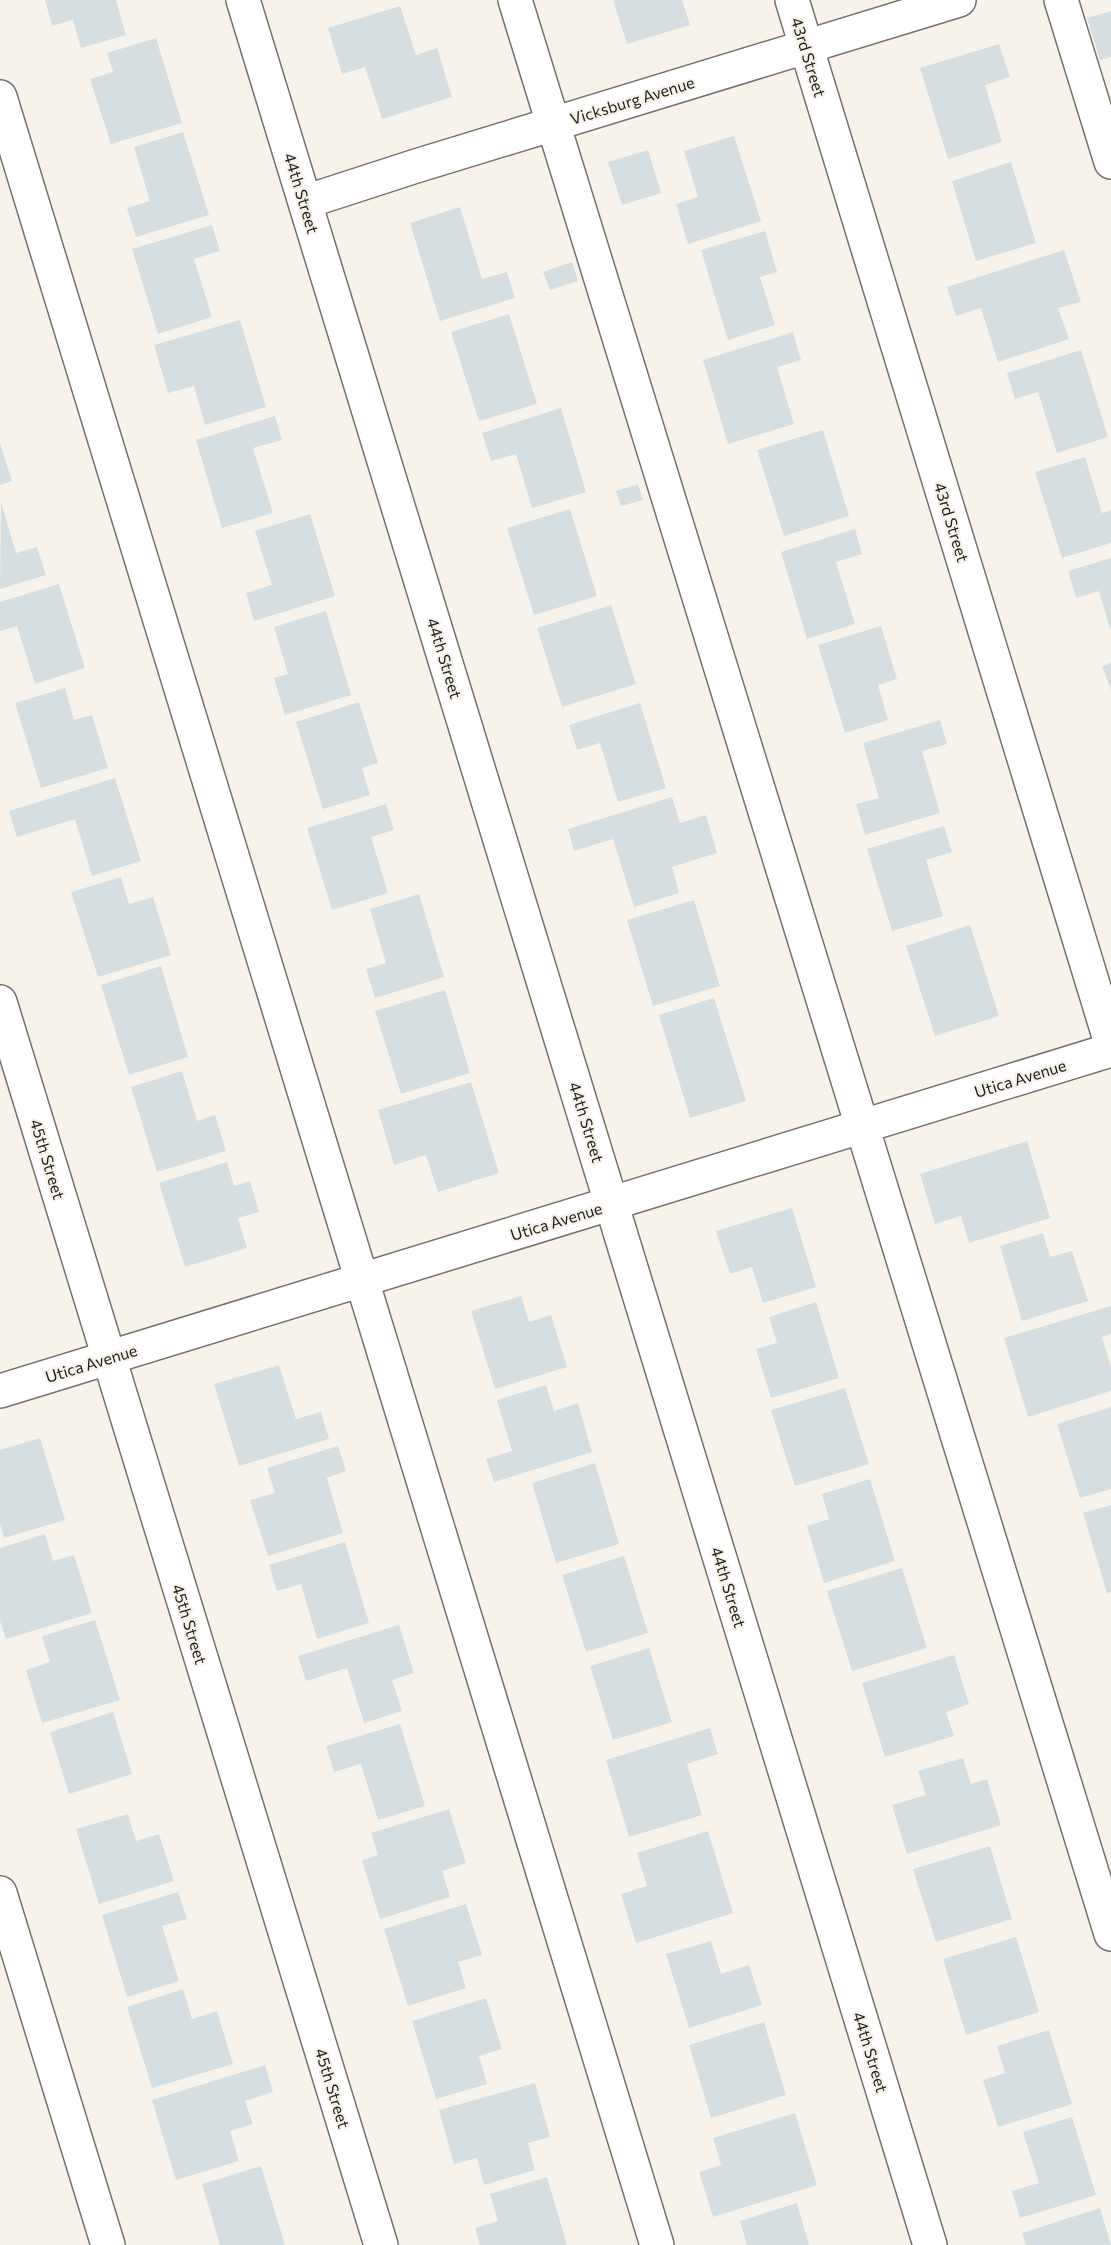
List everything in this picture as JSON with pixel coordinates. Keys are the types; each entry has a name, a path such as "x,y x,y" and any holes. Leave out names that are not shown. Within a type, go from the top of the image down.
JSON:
{"street":[{"name":"44th Street","path":"243,0 930,2245"},
{"path":"515,0 1111,1934"},
{"name":"43rd Street","path":"792,0 1111,1043"},
{"name":"Vicksburg Avenue","path":"305,202 959,0"},
{"path":"1061,0 1111,162"},
{"path":"0,97 657,2245"},
{"name":"45th Street","path":"0,1002 381,2245"},
{"name":"Utica Avenue","path":"0,1391 1111,1050"},
{"path":"0,1893 108,2245"}],"building":[{"path":"45,0 116,0 126,35 81,48 73,20 52,26"},
{"path":"613,0 682,0 690,25 627,44"},
{"path":"400,6 416,55 437,48 452,97 382,119 365,67 342,74 328,28"},
{"path":"1111,11 1111,57 1100,60 1087,18"},
{"path":"156,38 182,123 111,144 90,79 113,72 107,53"},
{"path":"999,44 1010,77 985,85 1002,142 948,159 920,68"},
{"path":"183,132 209,215 136,237 127,208 150,201 134,147"},
{"path":"734,136 761,221 688,244 676,204 698,197 684,151"},
{"path":"648,150 661,193 622,205 608,162"},
{"path":"1011,162 1036,243 976,261 952,181"},
{"path":"460,207 482,279 507,272 515,298 440,321 410,223"},
{"path":"212,225 220,251 194,259 212,317 158,334 132,249"},
{"path":"765,231 777,272 760,277 775,325 728,340 701,250"},
{"path":"1064,250 1081,302 1058,308 1069,339 998,362 981,308 956,316 947,287"},
{"path":"572,262 578,281 550,290 543,272"},
{"path":"509,314 537,404 479,421 451,332"},
{"path":"240,320 266,407 205,425 194,386 168,393 154,345"},
{"path":"793,332 801,360 777,367 794,424 728,444 703,360"},
{"path":"1081,350 1108,437 1057,453 1038,392 1015,399 1007,373"},
{"path":"561,408 586,492 532,508 516,454 491,461 482,433"},
{"path":"275,416 282,440 253,448 273,513 222,528 196,440"},
{"path":"823,430 849,516 784,536 757,450"},
{"path":"0,443 12,481 0,485"},
{"path":"1085,457 1102,513 1111,510 1111,543 1062,558 1035,472"},
{"path":"638,484 643,500 621,506 616,491"},
{"path":"1,502 16,553 37,547 46,575 0,589"},
{"path":"570,509 597,596 534,615 507,528"},
{"path":"310,514 335,596 254,621 246,593 272,585 255,531"},
{"path":"855,529 862,554 836,562 855,624 807,639 781,552"},
{"path":"1111,558 1110,629 1099,591 1076,598 1068,571"},
{"path":"59,584 85,668 35,684 17,626 0,631 0,602"},
{"path":"611,605 636,684 562,707 537,628"},
{"path":"326,611 351,695 285,715 274,678 288,674 274,627"},
{"path":"881,626 897,679 878,685 888,720 845,733 818,645"},
{"path":"1111,663 1111,690 1102,666"},
{"path":"65,688 74,720 92,715 108,768 41,788 15,703"},
{"path":"359,702 378,763 362,768 370,795 323,809 296,722"},
{"path":"640,703 666,788 618,802 600,743 577,750 569,725"},
{"path":"940,720 947,744 922,751 940,813 865,835 856,804 879,798 863,743"},
{"path":"115,778 141,861 92,876 75,819 17,837 9,811"},
{"path":"672,797 680,823 706,815 717,853 672,867 679,893 634,907 613,839 574,851 568,829"},
{"path":"386,804 394,830 371,837 388,893 332,910 307,828"},
{"path":"944,826 952,852 926,860 943,916 892,931 867,849"},
{"path":"121,877 129,904 153,897 171,955 98,977 71,892"},
{"path":"419,894 444,977 375,998 366,969 386,963 370,909"},
{"path":"694,900 720,986 653,1006 627,920"},
{"path":"970,925 999,1016 935,1036 906,946"},
{"path":"161,966 188,1057 129,1075 101,985"},
{"path":"445,990 470,1073 401,1094 375,1011"},
{"path":"714,998 746,1101 690,1118 659,1015"},
{"path":"182,1071 197,1121 215,1115 226,1151 157,1172 131,1087"},
{"path":"471,1082 499,1173 438,1192 426,1155 394,1165 378,1110"},
{"path":"1027,1141 1050,1218 969,1243 961,1216 935,1224 920,1174"},
{"path":"227,1162 234,1186 250,1181 259,1212 238,1218 247,1248 185,1267 159,1183"},
{"path":"792,1208 816,1287 763,1303 752,1267 730,1274 716,1231"},
{"path":"1043,1233 1050,1257 1072,1251 1088,1301 1022,1321 1000,1246"},
{"path":"521,1296 529,1322 551,1315 567,1367 495,1389 471,1311"},
{"path":"816,1302 839,1378 771,1398 756,1349 777,1343 769,1317"},
{"path":"1111,1306 1111,1334 1102,1337 1111,1367 1111,1391 1028,1417 1004,1338"},
{"path":"279,1365 296,1419 321,1412 329,1439 239,1466 214,1384"},
{"path":"546,1385 554,1411 578,1403 592,1452 494,1482 486,1459 512,1451 497,1400"},
{"path":"845,1388 869,1464 795,1486 771,1410"},
{"path":"1111,1407 1111,1489 1080,1498 1057,1424"},
{"path":"40,1438 65,1520 4,1538 0,1524 0,1450"},
{"path":"338,1446 346,1471 327,1478 343,1533 268,1556 250,1500 275,1493 267,1468"},
{"path":"595,1463 619,1544 556,1563 532,1483"},
{"path":"870,1479 895,1561 824,1583 807,1526 829,1519 822,1494"},
{"path":"1111,1505 1111,1592 1107,1593 1083,1513"},
{"path":"45,1534 53,1561 74,1555 92,1613 6,1639 0,1621 0,1548"},
{"path":"345,1542 369,1623 317,1639 301,1584 277,1591 269,1565"},
{"path":"624,1556 648,1633 586,1652 562,1575"},
{"path":"902,1568 927,1648 852,1671 827,1591"},
{"path":"95,1620 120,1700 42,1723 26,1670 50,1662 42,1636"},
{"path":"399,1625 414,1673 392,1680 402,1711 364,1723 347,1668 306,1681 298,1656"},
{"path":"649,1648 672,1722 613,1740 590,1666"},
{"path":"954,1655 969,1704 946,1712 954,1736 885,1757 862,1683"},
{"path":"113,1712 132,1774 69,1794 50,1732"},
{"path":"400,1724 425,1806 378,1820 361,1764 334,1772 326,1746"},
{"path":"710,1728 718,1754 687,1764 702,1815 629,1837 606,1760"},
{"path":"963,1758 971,1784 987,1779 1001,1825 907,1854 892,1805 926,1795 918,1771"},
{"path":"449,1809 466,1863 442,1871 450,1897 380,1919 362,1860 378,1855 371,1833"},
{"path":"128,1814 136,1841 159,1834 174,1881 99,1904 76,1829"},
{"path":"708,1831 733,1913 636,1943 621,1894 647,1886 637,1853"},
{"path":"990,1846 1012,1919 936,1942 913,1869"},
{"path":"178,1892 187,1919 162,1926 179,1981 127,1997 102,1915"},
{"path":"466,1904 482,1955 458,1962 466,1988 408,2006 384,1929"},
{"path":"1016,1937 1039,2012 966,2035 943,1959"},
{"path":"711,1941 721,1974 749,1965 762,2005 689,2028 666,1954"},
{"path":"183,1989 192,2019 217,2011 233,2064 152,2088 127,2007"},
{"path":"486,1998 502,2049 479,2056 487,2084 436,2099 412,2021"},
{"path":"764,2022 786,2095 711,2118 689,2045"},
{"path":"1049,2030 1072,2104 998,2127 983,2080 1005,2073 997,2046"},
{"path":"265,2065 273,2092 245,2101 253,2124 230,2131 239,2161 176,2180 152,2100"},
{"path":"535,2083 550,2137 528,2143 535,2170 484,2185 477,2158 454,2164 439,2110"},
{"path":"795,2113 817,2185 713,2217 699,2172 721,2165 713,2138"},
{"path":"1072,2117 1096,2195 1020,2218 1012,2191 1039,2183 1023,2132"},
{"path":"261,2166 285,2245 220,2245 202,2184"},
{"path":"547,2177 567,2245 480,2245 475,2228 498,2221 490,2194"},
{"path":"797,2203 809,2245 747,2245 740,2221"},
{"path":"1100,2208 1111,2245 1026,2245 1022,2233"}]}
